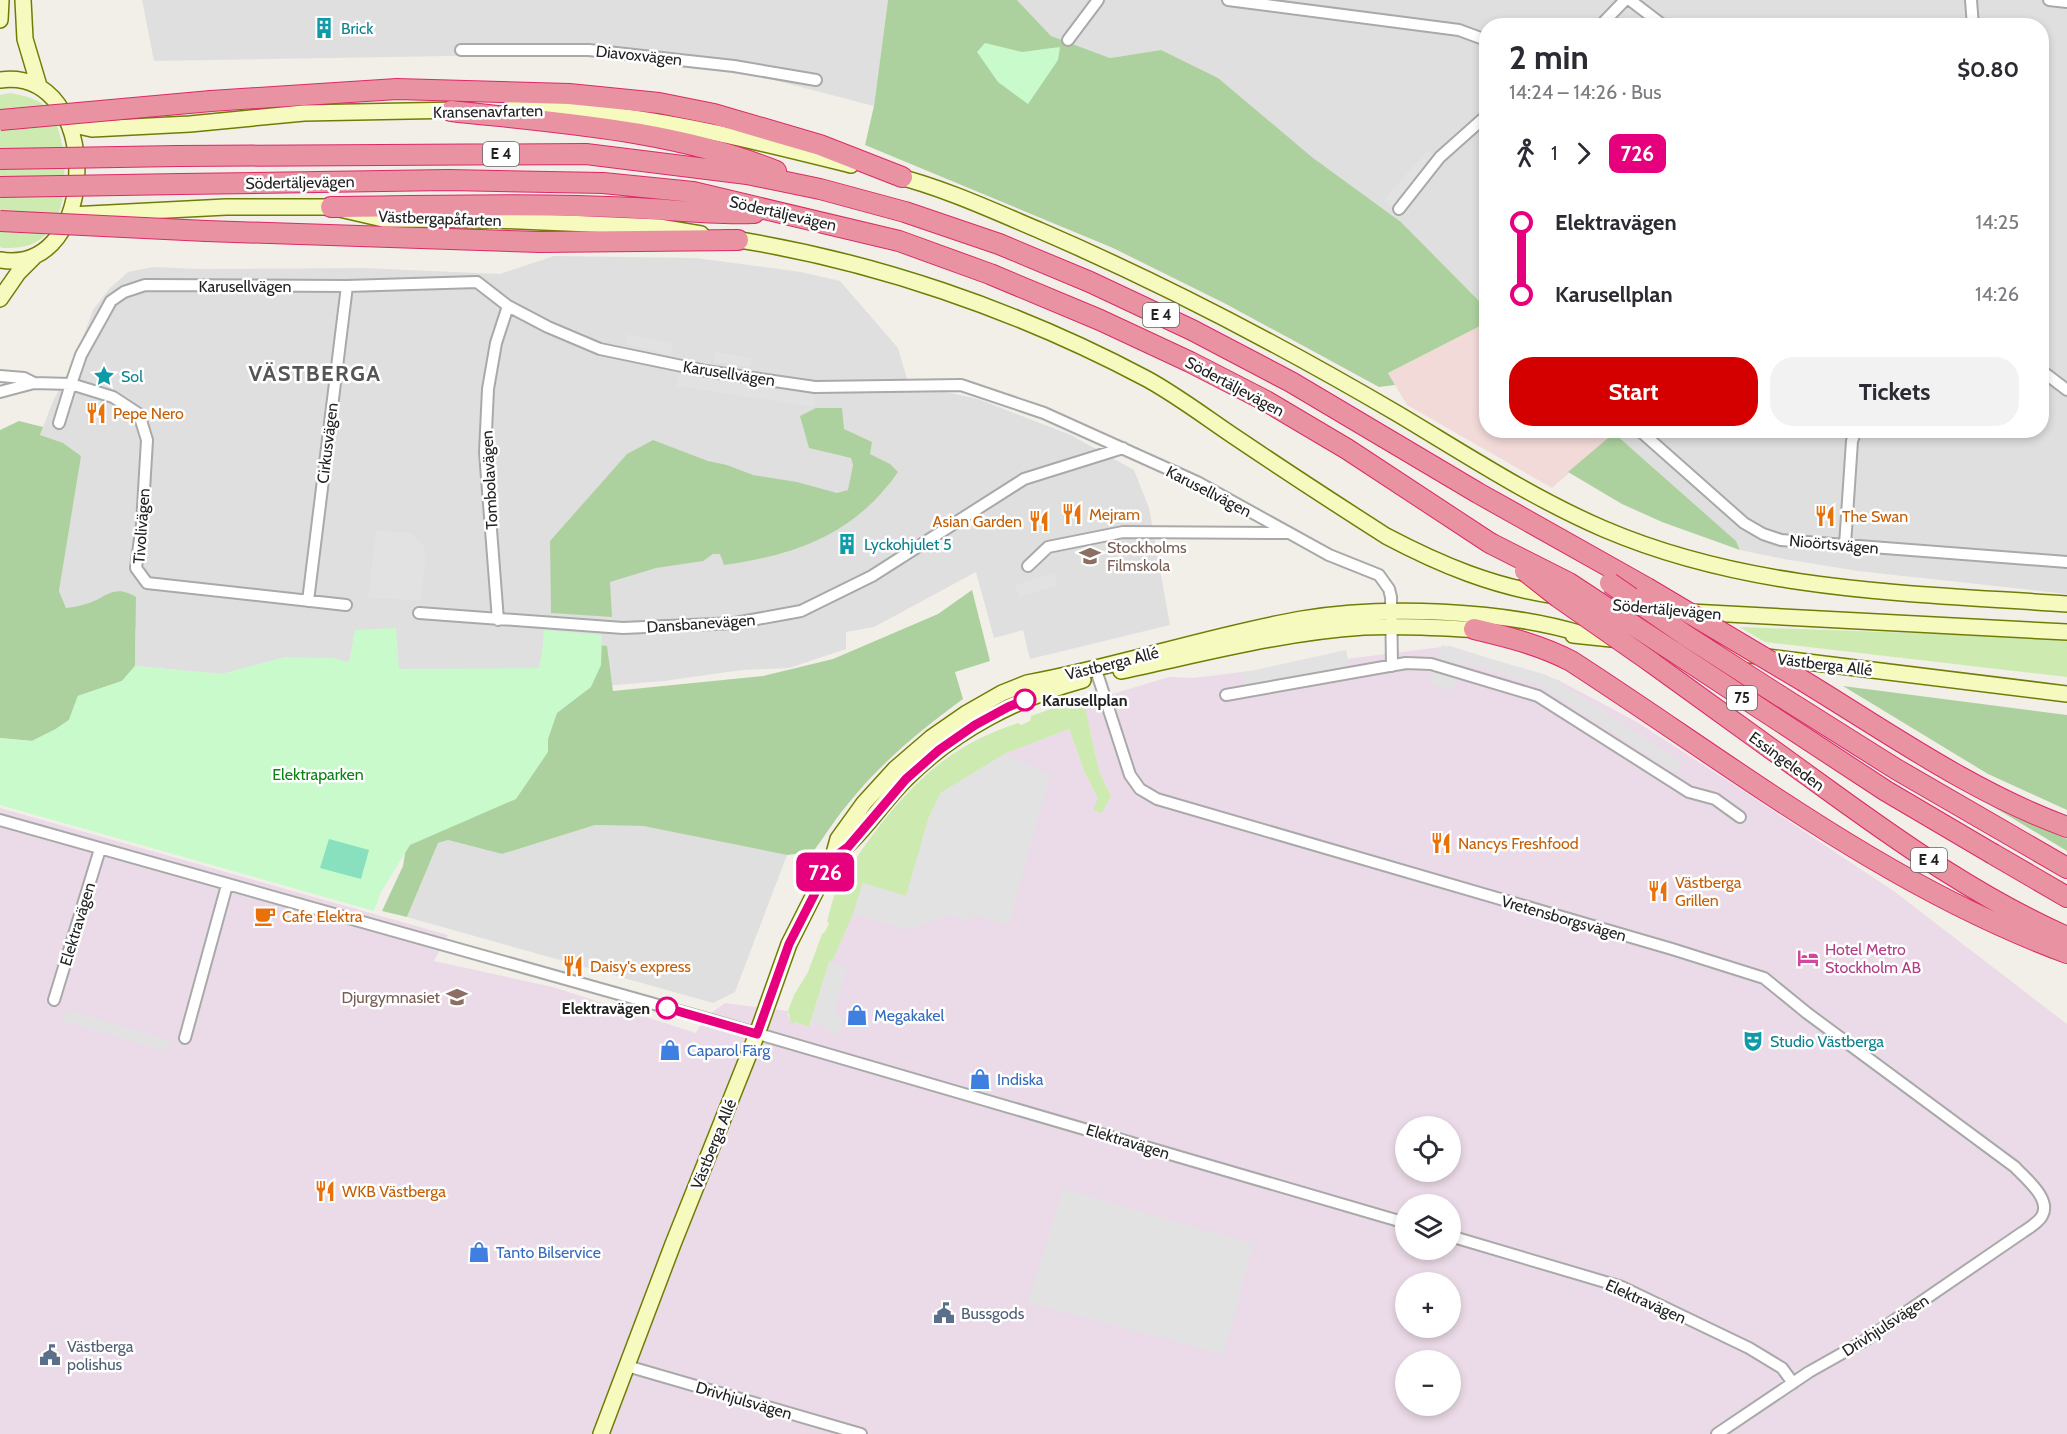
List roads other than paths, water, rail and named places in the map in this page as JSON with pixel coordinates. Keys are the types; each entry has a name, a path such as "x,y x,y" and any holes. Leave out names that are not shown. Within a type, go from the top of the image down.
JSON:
{"highway":[{"path":"0,120 211,101 397,89 569,94 659,104 714,114 820,145 902,177"},
{"name":"E 4","path":"451,111 582,126 658,138 747,159 820,189"},
{"name":"Södertäljevägen","path":"0,159 586,154 706,168 820,189 905,212 988,241 1090,282 1192,330 1291,382 1478,493"},
{"name":"Södertäljevägen","path":"0,187 448,180 603,183 693,192 778,212 899,241 990,274 1160,348 1276,407 1347,449 1490,543"},
{"path":"331,207 489,205 625,207 722,215 778,212"},
{"path":"0,222 540,242 738,240"},
{"name":"E 4","path":"1478,493 1647,588 1946,769 2067,827"},
{"name":"75","path":"1478,493 1685,635 1896,770 2067,868"},
{"name":"75","path":"1490,543 1569,583 1866,779 2067,897"},
{"name":"Essingeleden","path":"1490,543 1558,597 1881,829 1969,886 2026,919 2067,937"},
{"path":"1474,629 1525,642 1571,661 1867,856 1926,890 2020,936 2067,953"}],"main road":[{"path":"0,20 1,0"},
{"path":"23,0 25,39 39,86"},
{"path":"0,81 14,78 39,86 54,98 69,124 76,155 76,189 70,215 59,237 18,273 0,299"},
{"name":"Kransenavfarten","path":"69,124 92,129 190,124 304,113 451,111 476,108 584,111 748,139 902,177"},
{"path":"902,177 1007,216 1188,298 1361,392 1558,508 1605,530 1699,561 1746,573 1827,587 2067,604"},
{"name":"Västbergapåfarten","path":"70,215 226,207 331,207 383,219 495,220 658,227 738,240"},
{"name":"Södertäljevägen","path":"738,240 842,260 902,277 998,312 1078,345 1149,381 1386,536 1477,578 1521,591 1651,610 2067,632"},
{"path":"0,260 19,261 35,257"},
{"name":"Västberga Allé","path":"601,1434 673,1244 757,1034 789,944 833,858 838,839 864,803 930,738 1002,693 1027,683 1097,672 1302,619 1341,614 1555,636 1582,634"},
{"name":"Västberga Allé","path":"1390,619 1469,615 1556,626 1582,634 2067,694"}],"street":[{"path":"1068,40 1098,0"},
{"path":"1228,0 1280,3 1459,30 1479,37"},
{"path":"1608,18 1625,0"},
{"path":"1630,0 1654,18"},
{"path":"1971,0 1972,18"},
{"path":"2049,0 2067,2"},
{"name":"Diavoxvägen","path":"461,50 589,50 735,66 816,80"},
{"path":"1399,209 1440,157 1479,122"},
{"name":"Karusellvägen","path":"58,423 81,355 111,301 124,292 145,285 346,286 477,282 512,308 548,327 600,349 706,371 815,387 961,385 1044,413 1197,482 1344,562 1379,575 1389,589 1390,619"},
{"name":"Cirkusvägen","path":"308,601 346,286"},
{"name":"Tombolavägen","path":"498,620 485,452 489,389 496,343 512,308"},
{"path":"0,376 24,378 34,382 71,384"},
{"path":"2049,376 2067,390"},
{"path":"0,392 34,382"},
{"name":"Tivolivägen","path":"71,384 113,397 139,414 147,440 142,524 136,568 147,583 346,605"},
{"name":"Nioörtsvägen","path":"1648,438 1744,523 1763,534 1781,540 2067,562"},
{"path":"1845,545 1853,438"},
{"name":"Dansbanevägen","path":"419,613 622,628 735,623 801,611 872,576 1024,479 1123,448"},
{"path":"1028,566 1048,547 1123,532 1288,533"},
{"path":"1390,619 1392,666"},
{"path":"1226,695 1392,666 1420,662 1431,664 1538,696 1689,792 1715,799 1740,818"},
{"name":"Vretensborgsvägen","path":"1097,672 1130,775 1140,789 1157,799 1764,978 1807,1013 2015,1167 2042,1198 2045,1208"},
{"name":"Elektravägen","path":"0,820 757,1034 1395,1220"},
{"name":"Elektravägen","path":"54,1000 100,849"},
{"path":"185,1038 227,885"},
{"name":"Drivhjulsvägen","path":"1718,1434 1809,1372 1864,1341 2009,1242 2042,1218 2045,1208"},
{"name":"Elektravägen","path":"1461,1239 1622,1287 1749,1348 1782,1368 1793,1383"},
{"name":"Drivhjulsvägen","path":"627,1366 861,1434"}],"place":[{"name":"Brick","path":"324,28"},
{"name":"Sol","path":"104,376"},
{"name":"Pepe Nero","path":"96,413"},
{"name":"Mejram","path":"1072,514"},
{"name":"The Swan","path":"1825,516"},
{"name":"Asian Garden","path":"1039,521"},
{"name":"Lyckohjulet 5","path":"847,544"},
{"name":"Stockholms Filmskola","path":"1090,556"},
{"name":"Karusellplan","path":"1025,700"},
{"name":"Nancys Freshfood","path":"1441,843"},
{"name":"Västberga Grillen","path":"1658,891"},
{"name":"Cafe Elektra","path":"265,916"},
{"name":"Hotel Metro Stockholm AB","path":"1808,958"},
{"name":"Daisy's express","path":"573,966"},
{"name":"Djurgymnasiet","path":"457,997"},
{"name":"Elektravägen","path":"667,1008"},
{"name":"Megakakel","path":"857,1015"},
{"name":"Studio Västberga","path":"1753,1041"},
{"name":"Caparol Färg","path":"670,1050"},
{"name":"Indiska","path":"980,1079"},
{"name":"WKB Västberga","path":"325,1191"},
{"name":"Tanto Bilservice","path":"479,1252"},
{"name":"Bussgods","path":"944,1313"},
{"name":"Västberga polishus","path":"50,1355"}],"district":[{"name":"VÄSTBERGA","path":"315,373"}],"park label":[{"name":"Elektraparken","path":"318,774"}]}
